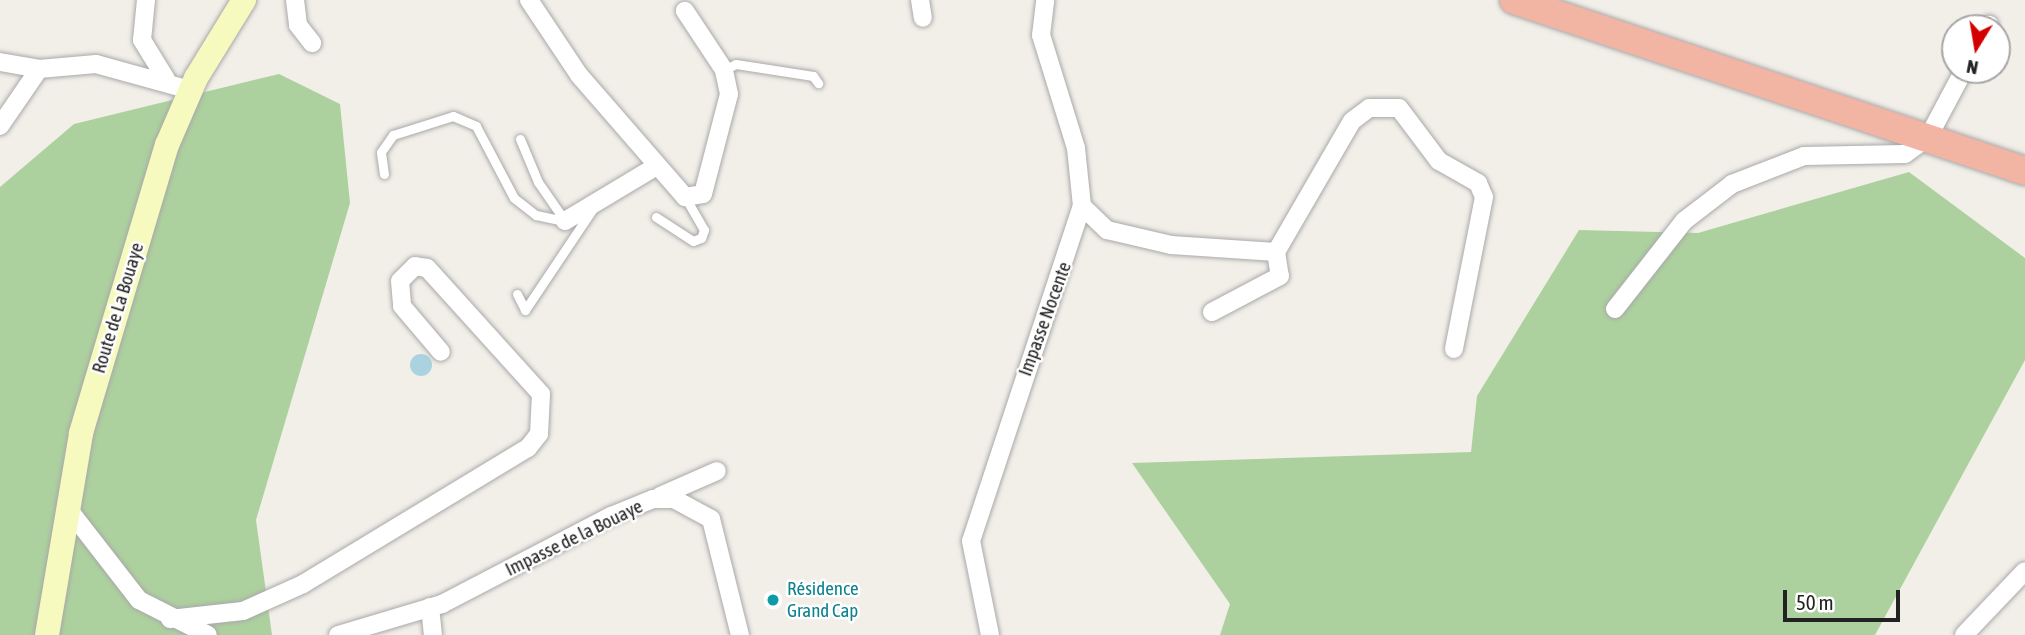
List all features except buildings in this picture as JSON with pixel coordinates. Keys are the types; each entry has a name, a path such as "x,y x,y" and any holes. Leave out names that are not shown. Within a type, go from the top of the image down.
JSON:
{"highway":[{"path":"1514,0 2025,164"},
{"path":"1542,0 2025,171"}],"main road":[{"name":"Route de La Bouaye","path":"47,635 66,506 102,362 167,145 190,90 244,0"}],"street":[{"path":"146,0 142,40 166,79"},
{"path":"295,0 298,25 312,43"},
{"path":"529,0 579,75 635,134 655,167 685,197 703,194 729,94 724,70 685,11"},
{"path":"920,0 923,18"},
{"name":"Impasse Nocente","path":"990,635 971,541 1082,206 1076,148 1041,35 1045,0"},
{"path":"0,62 39,68 96,64 166,79 190,90"},
{"path":"0,126 39,68"},
{"path":"1615,309 1684,221 1732,184 1804,156 1905,154 1929,135 1956,84"},
{"path":"1212,312 1280,276 1276,252 1352,121 1369,108 1399,108 1439,161 1478,183 1484,197 1454,349"},
{"path":"565,221 595,206 655,167"},
{"path":"1082,206 1119,233 1171,245 1276,252"},
{"path":"170,619 243,611 303,584 528,448 539,434 541,394 427,268 415,266 400,281 402,306 440,352"},
{"path":"650,500 718,471"},
{"name":"Impasse de la Bouaye","path":"338,635 430,607 650,500 693,504 710,519 726,566 740,635"},
{"path":"66,506 139,600 170,619 208,635"},
{"path":"1964,635 2025,571"},
{"path":"430,607 433,635"}],"lane":[{"path":"724,70 736,64 813,76 818,83"},
{"path":"384,174 381,152 393,135 453,116 476,126 514,198 536,215 565,221"},
{"path":"520,139 538,182 565,221"},
{"path":"656,217 693,241 701,238 704,230 685,197"},
{"path":"517,294 525,310 595,206"}],"green space":[{"path":"279,74 340,104 350,203 256,520 272,635 0,635 0,187 74,124"},
{"path":"1909,172 2025,258 2025,360 1875,635 1220,635 1230,604 1132,463 1471,452 1477,396 1579,230 1698,233"}],"water":[{"path":"421,354 429,357 432,365 429,373 421,376 413,373 410,365 413,357"}],"place":[{"name":"Résidence Grand Cap","path":"773,600"}]}
